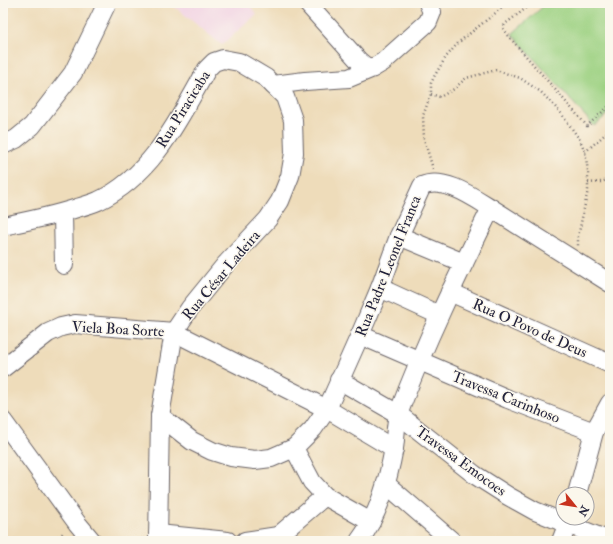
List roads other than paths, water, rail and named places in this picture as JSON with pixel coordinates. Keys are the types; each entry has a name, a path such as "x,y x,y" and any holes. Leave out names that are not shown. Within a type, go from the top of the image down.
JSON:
{"street":[{"path":"3,145 16,139 32,126 73,73 107,3"},
{"path":"307,3 366,64"},
{"path":"272,85 349,78 366,64 383,62 428,22 432,12 428,3"},
{"name":"Rua Piracicaba","path":"3,226 63,212 97,202 115,192 130,181 172,132 207,69 214,62 223,59 239,62"},
{"name":"Rua César Ladeira","path":"158,537 160,416 174,332 195,302 225,265 268,219 280,201 290,176 294,152 293,120 285,97 266,78 239,62"},
{"name":"Rua Padre Leonel Franca","path":"160,416 192,441 212,451 231,457 255,460 271,458 294,448 313,429 327,410 380,288 399,236 422,186 428,183 437,183 454,187 491,208 610,283"},
{"path":"359,541 371,522 386,484 394,449 398,414 419,361 439,315 491,208"},
{"path":"63,212 64,265"},
{"path":"399,236 464,263"},
{"path":"380,288 439,315"},
{"name":"Rua O Povo de Deus","path":"450,292 610,364"},
{"name":"Viela Boa Sorte","path":"3,368 48,333 61,327 75,324 174,332"},
{"path":"174,332 327,410 394,449"},
{"name":"Travessa Carinhoso","path":"360,336 508,399 594,432"},
{"name":"Travessa Emocoes","path":"339,380 398,414 475,475 508,496 535,511 555,517"},
{"path":"579,486 594,432 610,403"},
{"path":"3,421 73,517 92,540"},
{"path":"294,448 312,482 325,496 371,522"},
{"path":"386,484 452,541"},
{"path":"245,541 282,539 325,496"},
{"path":"561,541 567,526"},
{"name":"Travessa Emocoes","path":"579,526 610,541"},
{"path":"158,537 228,541"}]}
